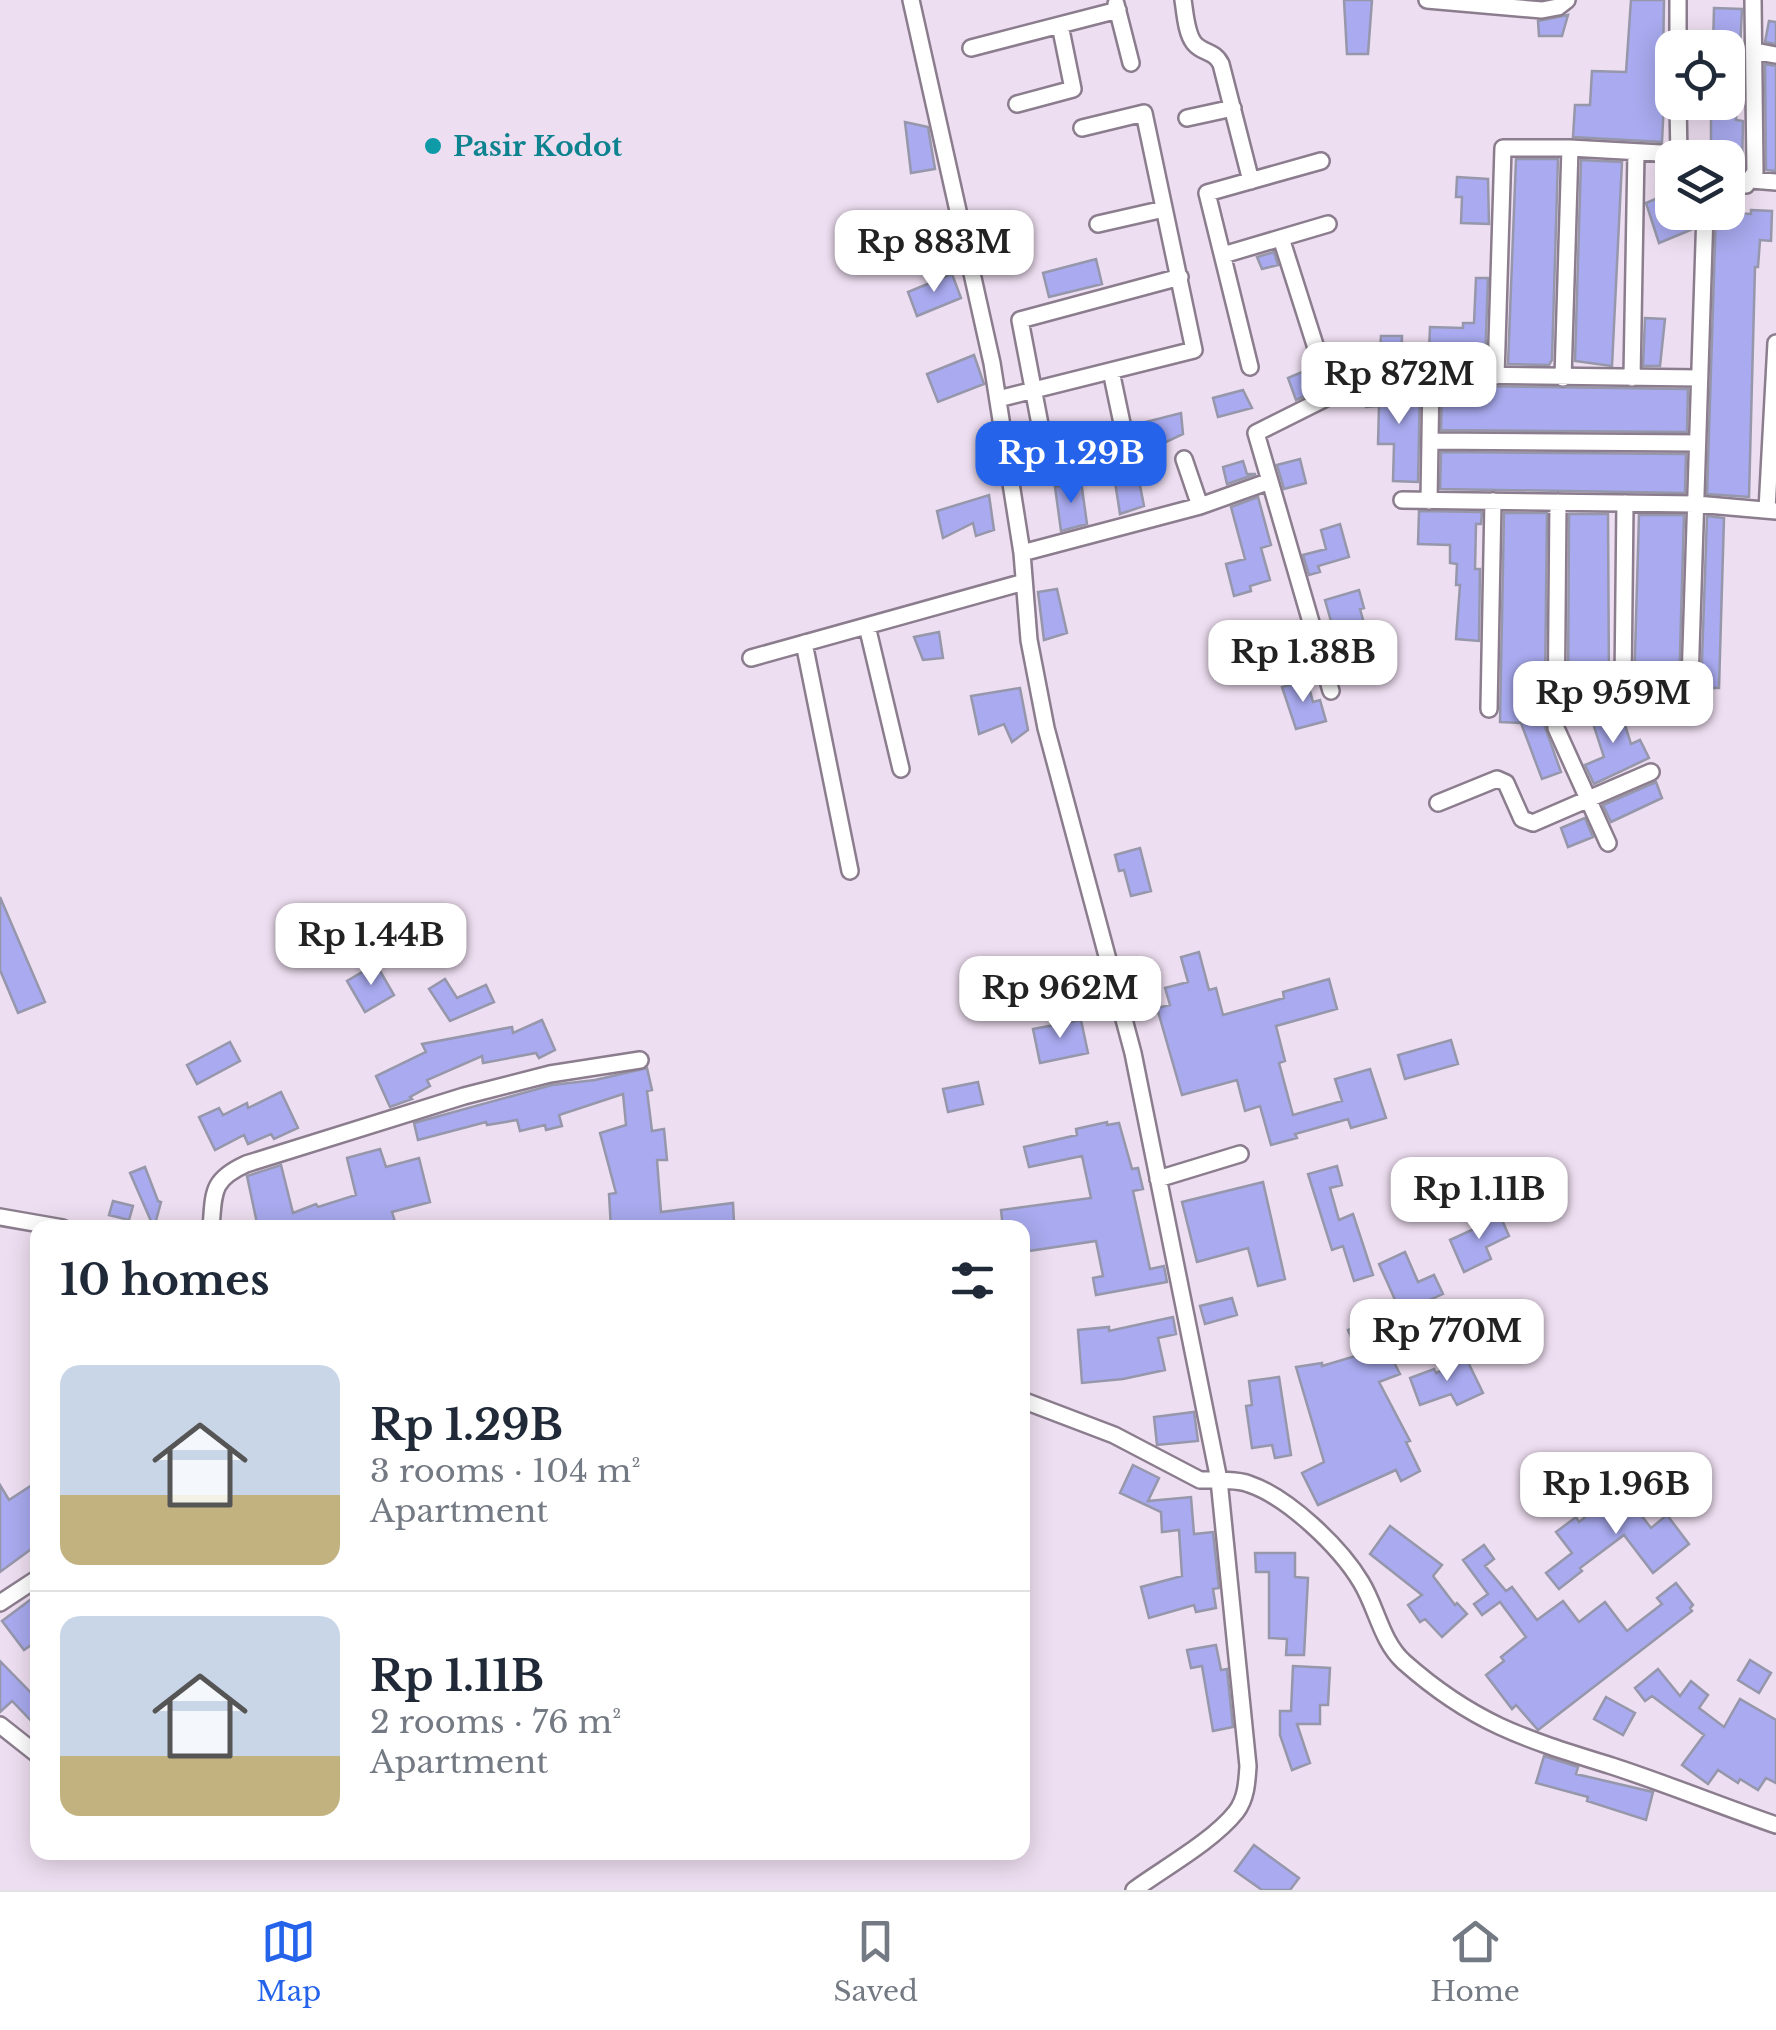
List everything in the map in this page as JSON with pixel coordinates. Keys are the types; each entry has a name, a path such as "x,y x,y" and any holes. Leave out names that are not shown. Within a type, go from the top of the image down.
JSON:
{"street":[{"path":"911,0 971,258 998,399 1022,553 1029,640 1046,728 1133,1053 1219,1480 1248,1766 1247,1789 1238,1810 1220,1827 1134,1890"},
{"path":"1183,0 1191,38 1196,46 1217,56 1251,180"},
{"path":"1427,0 1542,10 1558,7 1567,0"},
{"path":"1678,0 1678,30"},
{"path":"1745,184 1755,172 1754,0"},
{"path":"972,48 1117,5 1132,63"},
{"path":"1017,104 1073,89 1060,25"},
{"path":"1754,50 1776,55"},
{"path":"1187,118 1233,108"},
{"path":"998,399 1194,350 1144,113 1082,128"},
{"path":"1496,376 1503,148 1655,154"},
{"path":"1563,378 1570,148"},
{"path":"1632,378 1636,152"},
{"path":"1250,366 1207,193 1322,161"},
{"path":"1751,180 1776,182"},
{"path":"1098,224 1164,209"},
{"path":"1223,255 1328,224"},
{"path":"1689,713 1704,230"},
{"path":"1282,238 1316,348"},
{"path":"1047,461 1020,320 1180,278"},
{"path":"1402,500 1696,504 1771,511 1776,343"},
{"path":"1111,371 1126,447"},
{"path":"1331,691 1256,433 1368,379 1387,374 1699,378"},
{"path":"1429,500 1431,377"},
{"path":"1430,441 1697,443"},
{"path":"1184,460 1200,506"},
{"path":"1022,553 1200,506 1270,481"},
{"path":"1489,709 1493,501"},
{"path":"1558,502 1556,728 1608,843"},
{"path":"1623,685 1625,503"},
{"path":"752,658 1024,582"},
{"path":"867,626 900,769"},
{"path":"804,643 850,871"},
{"path":"1438,803 1492,778 1506,783 1522,819 1534,823 1651,772"},
{"path":"212,1220 220,1178 246,1164 481,1091 550,1074 640,1060"},
{"path":"1158,1178 1240,1154"},
{"path":"0,1216 30,1222"},
{"path":"1030,1403 1114,1435 1200,1480 1244,1482 1267,1491 1341,1554 1362,1584 1388,1642 1402,1661 1478,1718 1544,1746 1776,1825"},
{"path":"0,1602 30,1583"},
{"path":"0,1724 30,1748"}],"building":[{"path":"1344,0 1372,0 1368,54 1347,54"},
{"path":"1631,0 1664,0 1664,30 1655,30 1655,120 1663,120 1662,140 1573,137 1575,105 1590,105 1592,71 1626,72"},
{"path":"1714,8 1742,9 1741,30 1713,30"},
{"path":"1568,15 1562,36 1539,36 1538,21"},
{"path":"1769,21 1776,22 1776,44 1765,42"},
{"path":"1765,64 1776,66 1776,171 1766,170"},
{"path":"1711,120 1743,121 1743,140 1711,140"},
{"path":"905,122 928,127 935,169 911,173"},
{"path":"1516,159 1558,159 1549,365 1508,364"},
{"path":"1581,160 1622,162 1612,366 1575,361"},
{"path":"1457,177 1488,179 1489,224 1461,223 1462,197 1456,197"},
{"path":"1655,199 1655,230 1691,230 1659,243 1646,203"},
{"path":"1751,210 1772,211 1771,241 1760,240 1755,267 1749,497 1707,494 1715,230 1745,230 1745,214 1751,214"},
{"path":"1274,252 1278,265 1262,269 1257,257"},
{"path":"1096,259 1102,284 1049,297 1043,273"},
{"path":"952,274 961,298 917,316 908,292"},
{"path":"1476,278 1488,278 1485,364 1461,364 1462,353 1429,352 1430,327 1463,328 1463,323 1474,323"},
{"path":"1645,318 1665,319 1660,366 1643,366"},
{"path":"1381,336 1402,336 1401,363 1379,365"},
{"path":"974,355 984,384 938,402 927,374"},
{"path":"1314,367 1322,388 1296,400 1288,378"},
{"path":"1389,385 1420,386 1418,482 1393,481 1394,444 1378,444 1379,406 1366,407 1365,393"},
{"path":"1442,388 1688,389 1687,432 1441,430"},
{"path":"1243,390 1252,408 1218,417 1213,398"},
{"path":"1181,413 1183,434 1139,455 1134,425"},
{"path":"1441,452 1686,454 1685,493 1440,489"},
{"path":"1300,459 1306,483 1284,489 1277,465"},
{"path":"1243,461 1247,474 1256,474 1227,484 1223,467"},
{"path":"1138,475 1144,506 1120,514 1115,482"},
{"path":"1081,481 1087,524 1061,531 1055,487"},
{"path":"989,495 994,530 976,536 973,523 943,538 937,511"},
{"path":"1258,497 1271,545 1261,548 1270,580 1234,596 1226,564 1245,559 1231,507"},
{"path":"1419,511 1482,512 1481,524 1476,524 1479,641 1456,639 1460,585 1456,585 1457,564 1450,563 1450,545 1418,544"},
{"path":"1504,513 1547,513 1545,688 1541,716 1561,772 1542,779 1521,723 1500,722"},
{"path":"1569,514 1608,514 1609,688 1568,688"},
{"path":"1639,515 1684,515 1679,687 1634,688"},
{"path":"1707,516 1724,518 1719,688 1701,688"},
{"path":"1340,524 1349,557 1318,566 1320,572 1309,575 1303,555 1326,549 1321,530"},
{"path":"1057,589 1067,633 1044,640 1038,592"},
{"path":"1359,590 1372,652 1342,660 1325,600"},
{"path":"939,632 943,658 923,660 914,637"},
{"path":"1307,680 1313,702 1320,700 1326,721 1296,729 1282,687"},
{"path":"1020,688 1028,730 1012,742 1004,724 979,734 971,696"},
{"path":"1609,704 1609,734 1619,706 1631,744 1640,740 1649,758 1594,784 1585,765 1604,757 1589,711"},
{"path":"1656,782 1662,798 1611,822 1603,805"},
{"path":"1585,818 1593,837 1568,847 1561,828"},
{"path":"1140,848 1151,891 1131,896 1115,855"},
{"path":"0,897 45,1002 18,1013 0,970"},
{"path":"1199,952 1209,990 1216,988 1223,1015 1284,998 1283,992 1329,979 1337,1009 1276,1026 1285,1061 1279,1063 1293,1115 1342,1101 1335,1079 1370,1069 1386,1118 1351,1128 1348,1119 1271,1145 1260,1106 1245,1111 1237,1080 1182,1095 1157,1008 1170,1005 1165,988 1188,982 1181,957"},
{"path":"376,964 394,995 365,1012 347,981"},
{"path":"445,979 457,998 486,985 494,1002 450,1021 429,989"},
{"path":"542,1020 555,1050 539,1058 536,1053 483,1063 482,1056 427,1080 430,1086 412,1099 390,1107 376,1076 426,1052 422,1044 512,1027 513,1033"},
{"path":"1081,1020 1088,1053 1040,1063 1033,1029"},
{"path":"1451,1040 1458,1064 1405,1079 1398,1055"},
{"path":"230,1042 240,1061 197,1084 187,1065"},
{"path":"647,1068 652,1090 647,1091 652,1131 664,1129 667,1160 657,1160 661,1212 733,1203 734,1220 611,1220 609,1194 616,1193 600,1133 626,1125 623,1094 559,1115 562,1126 546,1130 545,1125 520,1131 517,1120 487,1125 486,1122 418,1140 414,1123 552,1085"},
{"path":"978,1082 983,1104 948,1112 943,1089"},
{"path":"281,1092 298,1128 274,1139 271,1134 248,1144 244,1135 215,1150 199,1117 219,1108 223,1115 247,1103 248,1108"},
{"path":"1119,1123 1132,1169 1138,1168 1143,1189 1133,1191 1150,1269 1164,1266 1167,1282 1096,1295 1093,1278 1103,1276 1096,1241 1030,1251 1030,1220 1002,1220 1001,1210 1091,1198 1082,1156 1029,1167 1024,1147 1077,1135 1076,1129"},
{"path":"380,1149 386,1167 419,1158 430,1202 392,1212 394,1220 256,1220 247,1176 281,1165 293,1213 356,1195 347,1158"},
{"path":"1337,1166 1342,1185 1330,1188 1339,1220 1353,1214 1373,1275 1354,1281 1343,1246 1332,1250 1308,1174"},
{"path":"145,1167 161,1202 156,1220 151,1220 130,1173"},
{"path":"1263,1182 1285,1279 1258,1286 1248,1248 1197,1262 1182,1202"},
{"path":"113,1201 133,1206 129,1220 109,1215"},
{"path":"1499,1213 1509,1236 1486,1247 1491,1259 1464,1272 1450,1240"},
{"path":"1405,1252 1418,1282 1434,1275 1443,1294 1401,1313 1379,1264"},
{"path":"1232,1298 1237,1315 1205,1324 1200,1306"},
{"path":"1173,1317 1176,1334 1158,1338 1165,1370 1082,1383 1078,1330 1109,1327 1109,1331"},
{"path":"1372,1319 1400,1374 1379,1382 1410,1441 1406,1442 1420,1471 1401,1481 1396,1470 1318,1505 1302,1473 1324,1462 1296,1367 1322,1366 1359,1355 1348,1330"},
{"path":"1466,1358 1483,1393 1457,1405 1451,1394 1420,1405 1410,1378 1434,1369 1436,1373"},
{"path":"1279,1377 1291,1455 1275,1458 1272,1445 1252,1448 1246,1406 1252,1405 1249,1381"},
{"path":"1194,1412 1198,1441 1157,1445 1154,1417"},
{"path":"1133,1465 1159,1478 1148,1501 1191,1497 1194,1534 1213,1532 1219,1588 1213,1589 1216,1608 1196,1612 1194,1605 1149,1618 1141,1587 1182,1576 1179,1530 1162,1532 1161,1512 1120,1493"},
{"path":"0,1485 9,1500 30,1486 30,1550 0,1572"},
{"path":"1619,1486 1651,1528 1667,1515 1689,1544 1653,1573 1624,1535 1559,1589 1546,1573 1572,1553 1556,1532 1576,1517 1579,1522"},
{"path":"1390,1526 1442,1565 1433,1576 1467,1614 1442,1637 1425,1619 1420,1622 1408,1605 1422,1595 1370,1554"},
{"path":"1484,1545 1494,1559 1485,1566 1506,1591 1512,1587 1537,1620 1563,1601 1579,1622 1605,1602 1627,1631 1662,1604 1657,1598 1676,1583 1693,1605 1692,1611 1538,1730 1516,1705 1512,1709 1486,1675 1526,1637 1500,1602 1482,1615 1474,1604 1488,1594 1463,1560"},
{"path":"1255,1553 1295,1553 1295,1577 1308,1578 1304,1655 1286,1655 1287,1639 1269,1638 1269,1572 1256,1572"},
{"path":"30,1600 30,1646 24,1650 2,1621"},
{"path":"1216,1645 1221,1670 1227,1669 1233,1727 1213,1731 1202,1666 1191,1668 1187,1650"},
{"path":"1750,1660 1771,1673 1759,1693 1738,1680"},
{"path":"0,1661 30,1692 30,1720 12,1701 0,1712"},
{"path":"1293,1666 1330,1668 1328,1705 1320,1705 1320,1724 1297,1724 1310,1763 1292,1770 1280,1735 1280,1711 1291,1711"},
{"path":"1658,1669 1680,1696 1691,1681 1708,1695 1699,1708 1724,1727 1740,1699 1776,1720 1776,1783 1766,1778 1758,1790 1718,1770 1708,1784 1682,1765 1704,1735 1652,1696 1645,1701 1635,1688"},
{"path":"1606,1697 1635,1713 1623,1735 1594,1719"},
{"path":"1544,1756 1578,1767 1576,1774 1653,1792 1646,1820 1587,1801 1588,1797 1536,1783"},
{"path":"1254,1845 1299,1878 1290,1890 1262,1890 1235,1871"}],"place":[{"name":"Pasir Kodot","path":"433,146"}]}
